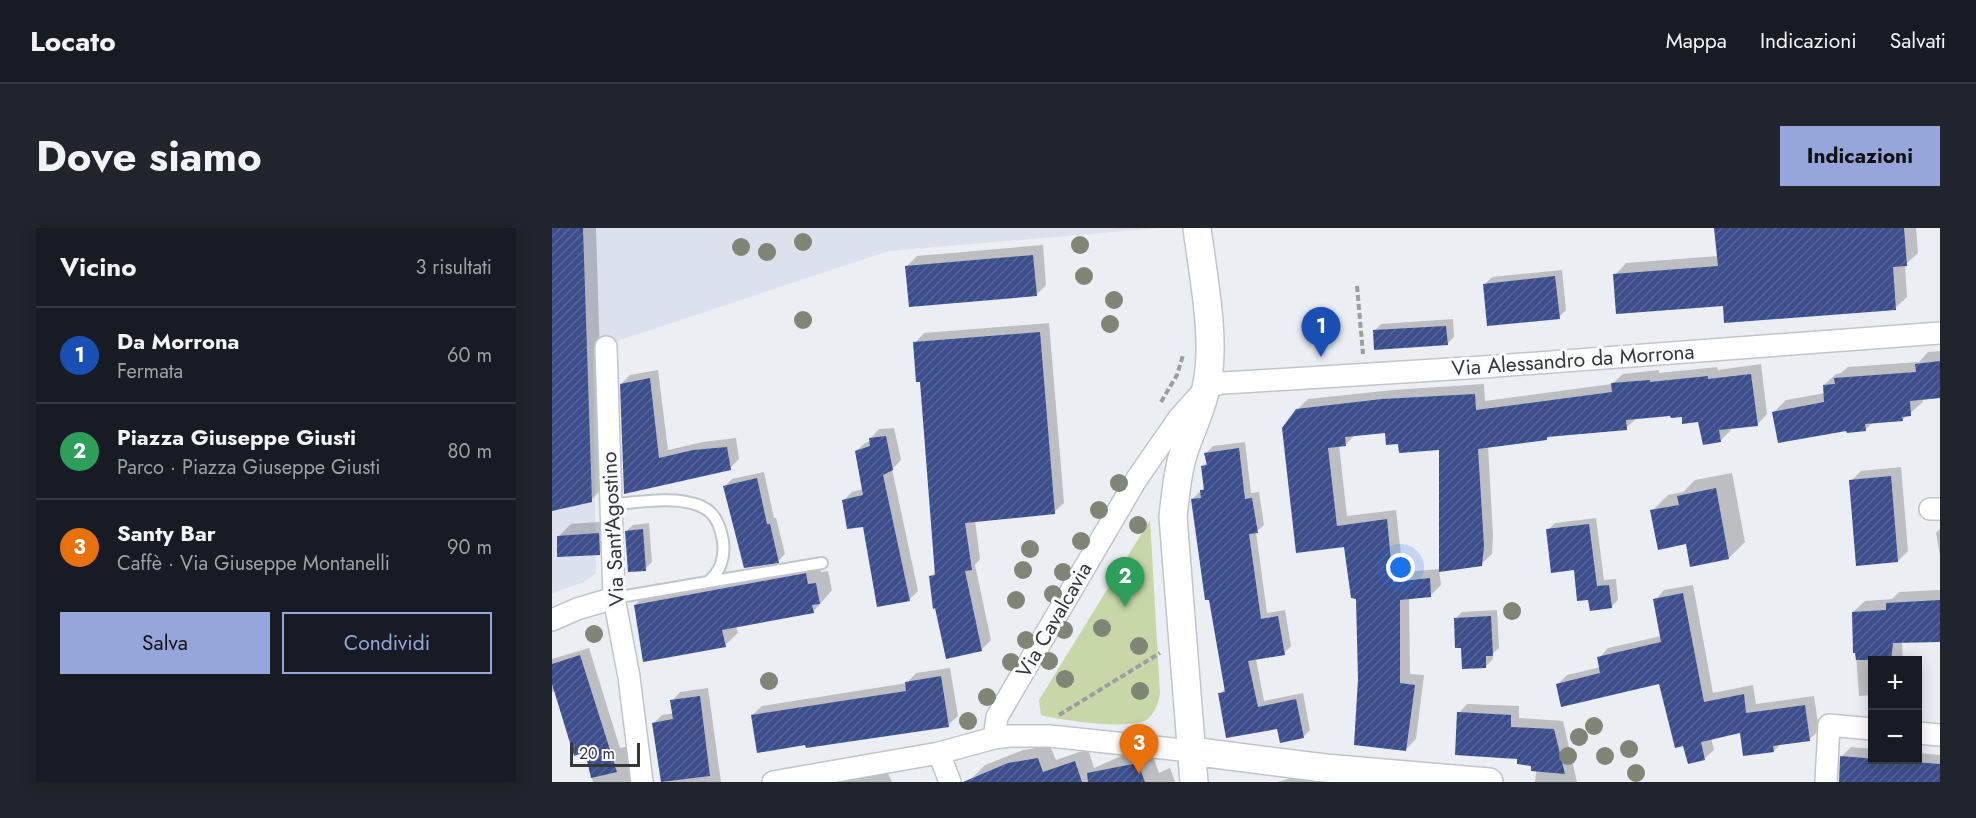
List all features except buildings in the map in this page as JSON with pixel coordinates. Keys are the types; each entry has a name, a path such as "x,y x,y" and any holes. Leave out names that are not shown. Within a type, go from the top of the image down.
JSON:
{"street":[{"path":"1194,782 1173,517 1176,486 1182,460 1197,421 1206,388 1210,356 1197,228"},
{"name":"Via Alessandro da Morrona","path":"1206,388 1221,383 1483,367 1940,333"},
{"name":"Via Sant'Agostino","path":"606,347 614,597 629,677 642,782"},
{"name":"Via Cavalcavia","path":"994,738 997,717 1136,480 1179,418 1206,388"},
{"path":"552,620 614,597"},
{"path":"1826,782 1828,725 1868,729"},
{"path":"1922,733 1940,735"},
{"path":"773,782 939,753 994,738 1050,736 1191,750 1325,768 1489,782"},
{"path":"939,753 950,782"}],"lane":[{"path":"610,506 655,500 686,502 704,507 711,512 719,525 723,554 717,574 708,582"},
{"path":"614,597 822,563"}],"path":[{"path":"1357,286 1363,356"},
{"path":"1161,403 1177,375 1183,349"},
{"path":"1055,717 1161,653"}],"shaded area":[{"path":"552,228 1160,228 888,251 593,349 596,573 584,582 552,593"}],"green space":[{"path":"1150,520 1160,694 1154,711 1148,719 1127,724 1079,722 1041,715 1039,700"}],"place":[{"name":"Da Morrona","path":"1321,357"},
{"name":"Piazza Giuseppe Giusti","path":"1125,607"},
{"name":"Santy Bar","path":"1139,774"}]}
